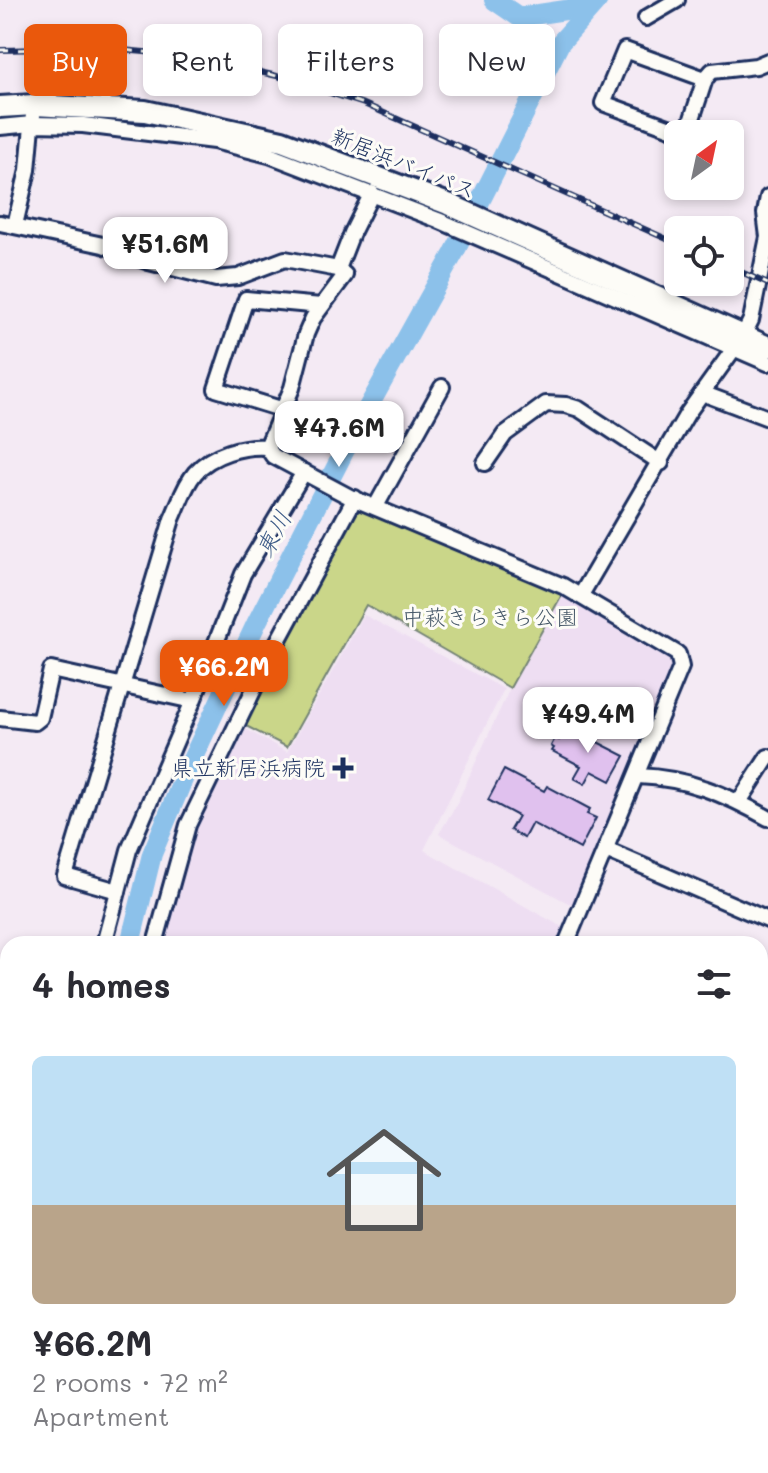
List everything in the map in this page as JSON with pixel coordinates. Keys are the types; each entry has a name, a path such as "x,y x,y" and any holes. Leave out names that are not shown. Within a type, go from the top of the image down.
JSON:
{"highway":[{"name":"新居浜バイパス","path":"0,107 33,114 145,111 282,141 739,342 768,347"}],"street":[{"path":"646,18 677,0"},
{"path":"705,79 625,50 603,103 687,134 705,79 712,71 756,66 768,61"},
{"path":"0,127 33,114 83,125 214,141 269,155 372,193 443,212"},
{"path":"33,114 28,170 8,224 103,245 149,262 216,279 238,277 285,259 338,269 345,275 321,306 306,334 284,410 267,447"},
{"path":"338,269 372,193"},
{"path":"581,595 687,414 739,342 751,320 764,272 768,197"},
{"path":"284,410 216,389 246,299 321,306"},
{"path":"739,342 768,363"},
{"path":"376,506 442,387"},
{"path":"702,393 768,418"},
{"path":"485,463 505,434 546,404 579,409 661,463"},
{"path":"118,891 65,876 156,568 184,491 196,472 206,463 244,447 267,447"},
{"path":"267,447 273,456 352,497 581,595 678,654 681,667 569,936"},
{"path":"106,936 129,850 243,574 307,474"},
{"path":"157,936 188,825 352,497"},
{"path":"0,718 35,722 40,718 51,670 193,701"},
{"path":"739,802 768,757"},
{"path":"638,776 706,788 768,818"},
{"path":"606,850 768,920"}],"shaded area":[{"path":"564,591 671,655 675,670 617,809 572,905 439,834 456,805 510,688"},
{"name":"県立新居浜病院","path":"364,615 504,689 424,850 564,928 561,936 162,936 190,835 242,727 287,752"}],"green space":[{"name":"中萩きらきら公園","path":"355,505 564,591 510,688 366,605 287,747 244,725"}],"building":[{"path":"566,726 625,756 611,781 592,771 585,784 574,778 581,766 552,751 554,748 551,746 555,738 559,740"},
{"path":"504,770 544,791 547,786 590,809 587,814 596,818 580,849 532,823 524,838 510,830 518,816 488,800"}],"waterway":[{"path":"494,0 519,17 592,6"},
{"name":"東川","path":"132,936 152,854 187,770 257,622 351,438 454,253 560,43 598,0"}],"railway":[{"path":"0,50 99,48 190,56 277,76 364,104 664,238"},
{"path":"744,273 768,284"}],"place":[{"name":"県立新居浜病院","path":"343,768"}]}
